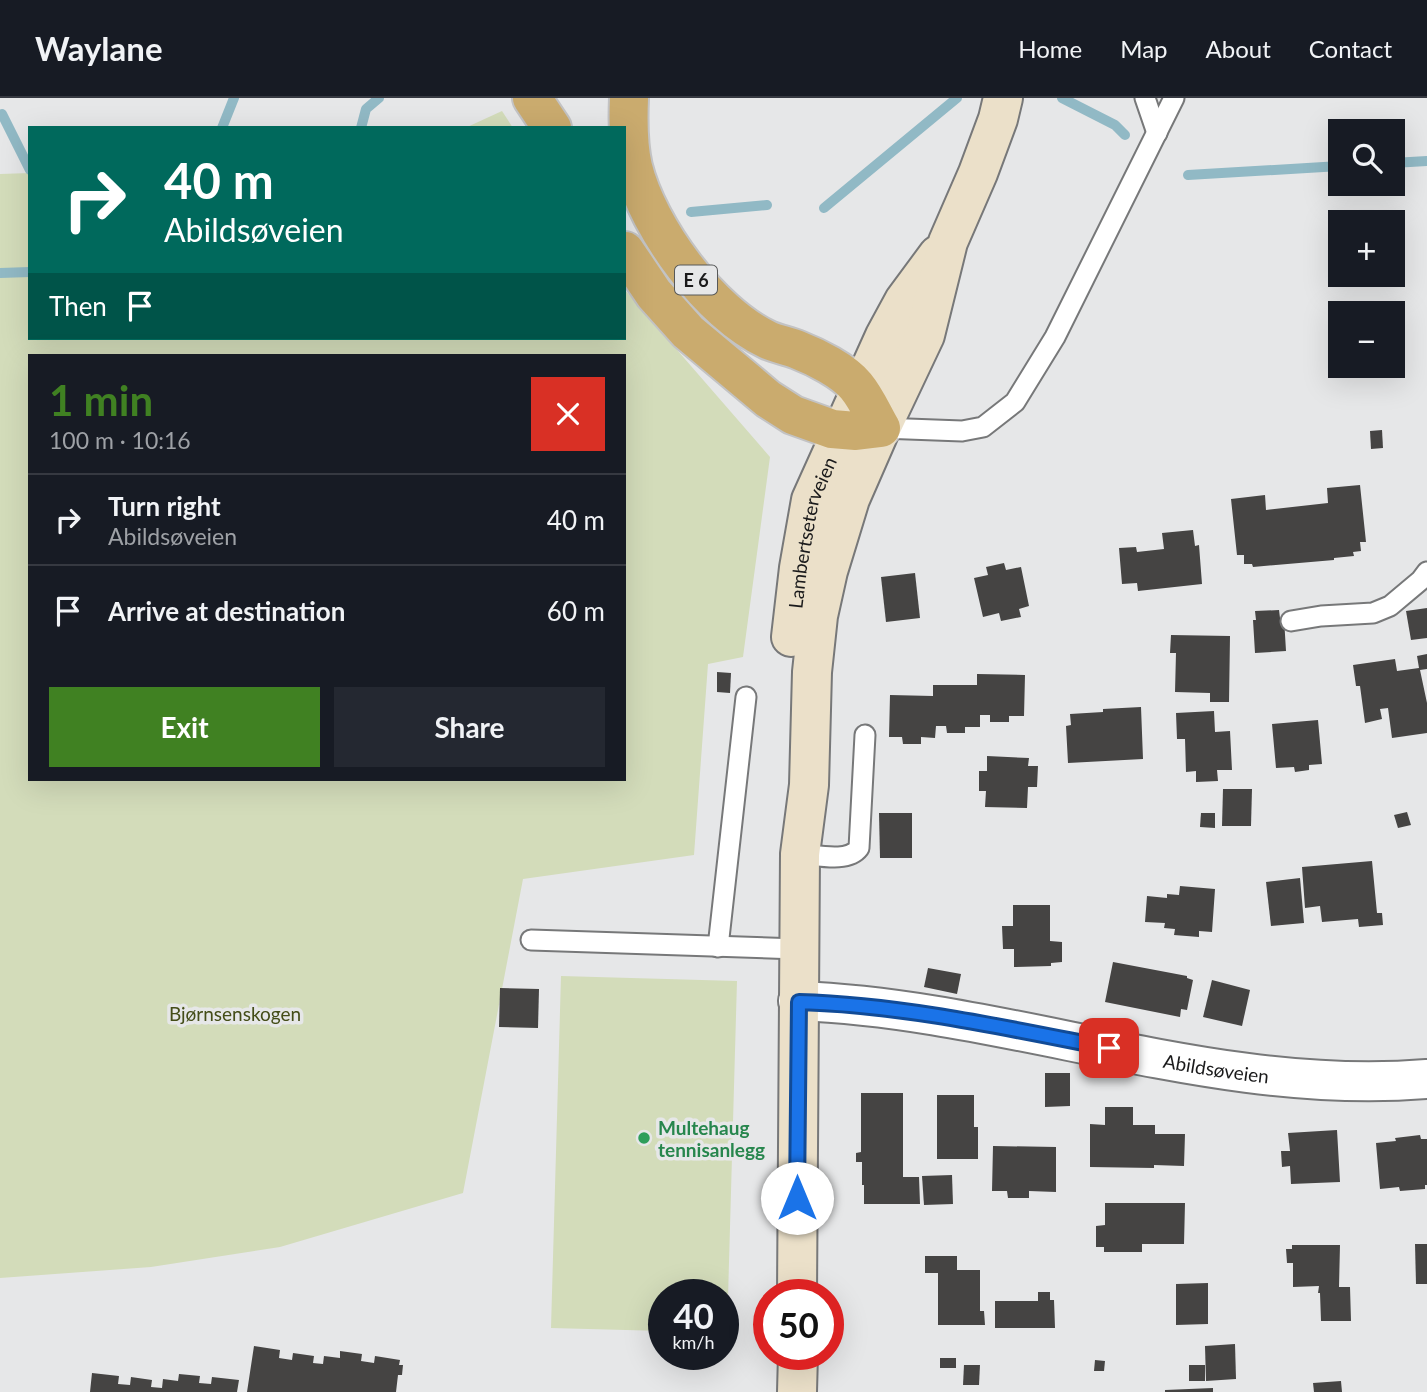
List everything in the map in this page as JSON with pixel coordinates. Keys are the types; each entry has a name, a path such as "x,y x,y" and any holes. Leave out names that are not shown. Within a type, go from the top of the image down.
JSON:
{"highway":[{"path":"532,98 551,126"},
{"name":"E 6","path":"626,252 654,294 688,332 768,399 793,415 825,427 856,431 881,428 859,390 840,372 799,350 768,340 745,326 726,312 690,273 658,226 643,197 633,166 628,125 629,98"}],"main road":[{"name":"Lambertseterveien","path":"797,1279 800,854 808,785 812,672 818,616 828,570 850,499 925,335 948,242 974,183 1000,108"},
{"name":"Lambertseterveien","path":"800,854 785,788 785,745 790,650 799,568 811,500 859,390 904,301 948,242"},
{"path":"797,1392 798,1370"}],"street":[{"name":"Abildsøveien","path":"799,1002 909,1012 1220,1070 1324,1081 1427,1079"}],"lane":[{"path":"1145,98 1157,133"},
{"path":"881,428 962,431 983,427 1015,402 1055,337 1174,98"},
{"path":"1291,621 1373,613 1390,606 1427,572"},
{"path":"719,947 746,697"},
{"path":"800,854 840,857 856,853 859,848 865,735"},
{"path":"531,940 798,949"}],"green space":[{"path":"502,111 512,126 469,126"},
{"name":"Bjørnsenskogen","path":"28,173 28,340 626,340 626,291 770,457 743,657 708,664 694,855 523,879 463,1193 280,1247 151,1267 0,1278 0,174"},
{"name":"Multehaug tennisanlegg","path":"561,976 737,981 729,1279 648,1279 648,1331 551,1328"}],"building":[{"path":"1382,430 1383,448 1371,449 1370,431"},
{"path":"1360,485 1366,542 1360,542 1361,551 1353,552 1354,556 1253,567 1252,564 1244,564 1244,555 1237,555 1231,499 1265,495 1266,510 1328,503 1327,488"},
{"path":"1193,530 1195,546 1199,545 1202,584 1138,591 1137,583 1122,584 1119,548 1136,547 1137,552 1164,549 1162,533"},
{"path":"1004,563 1006,570 1021,567 1029,606 1019,609 1021,617 1001,621 999,613 983,617 974,578 988,575 986,567"},
{"path":"915,573 920,618 886,622 881,577"},
{"path":"1427,608 1427,638 1411,640 1406,611"},
{"path":"1279,610 1280,618 1284,618 1286,651 1255,653 1255,611"},
{"path":"1171,635 1230,636 1229,702 1210,702 1210,693 1175,692 1176,653 1170,653"},
{"path":"1427,654 1427,669 1420,670 1427,703 1427,733 1392,738 1388,708 1380,709 1382,719 1365,723 1360,686 1356,686 1353,665 1395,659 1397,671 1419,668 1417,656"},
{"path":"717,672 731,673 730,693 717,692"},
{"path":"977,674 1025,675 1024,716 1009,716 1009,722 990,722 990,715 980,715 980,727 965,727 965,733 947,733 946,726 936,726 935,738 921,737 921,744 903,744 902,737 889,737 890,695 933,696 933,685 977,685"},
{"path":"1141,707 1143,759 1068,763 1066,726 1071,725 1070,714"},
{"path":"1214,711 1215,732 1230,731 1232,770 1217,770 1218,781 1196,782 1196,771 1186,772 1185,739 1177,739 1176,713"},
{"path":"1318,720 1322,764 1309,765 1309,770 1295,772 1294,767 1276,768 1272,724"},
{"path":"987,756 1029,758 1028,766 1038,766 1037,787 1028,787 1027,808 985,807 986,791 979,791 979,771 987,771"},
{"path":"1223,789 1252,789 1251,826 1222,826"},
{"path":"1407,812 1411,825 1398,828 1394,815"},
{"path":"879,813 912,813 912,858 880,858"},
{"path":"1201,813 1215,813 1215,828 1200,827"},
{"path":"1372,861 1377,913 1382,913 1383,925 1359,927 1358,919 1322,922 1320,906 1305,908 1302,867"},
{"path":"1300,878 1304,923 1271,926 1266,882"},
{"path":"1180,886 1215,889 1212,932 1199,931 1199,937 1174,935 1175,929 1164,928 1165,923 1145,922 1147,896 1167,898 1167,894 1179,895"},
{"path":"1013,905 1050,905 1050,941 1062,942 1062,962 1051,963 1051,966 1014,967 1014,949 1003,949 1002,926 1013,926"},
{"path":"1113,962 1187,976 1193,980 1187,1010 1181,1009 1180,1017 1105,1002"},
{"path":"928,968 961,974 957,994 924,987"},
{"path":"1212,980 1250,990 1242,1026 1203,1017"},
{"path":"500,988 539,989 538,1028 499,1027"},
{"path":"1045,1073 1070,1073 1070,1106 1045,1107"},
{"path":"861,1093 903,1093 903,1177 919,1177 920,1204 864,1204 862,1162 856,1162 856,1153 861,1152"},
{"path":"937,1095 974,1095 978,1159 937,1159"},
{"path":"1105,1107 1133,1107 1133,1125 1155,1125 1155,1134 1185,1134 1184,1166 1090,1167 1090,1124 1105,1125"},
{"path":"1337,1130 1340,1182 1291,1184 1290,1166 1282,1167 1281,1151 1290,1151 1288,1133"},
{"path":"1420,1135 1421,1139 1427,1139 1425,1189 1380,1189 1376,1143"},
{"path":"993,1146 1056,1147 1056,1192 1029,1191 1029,1198 1008,1198 1007,1191 992,1191"},
{"path":"952,1175 953,1204 924,1205 922,1176"},
{"path":"1105,1203 1185,1203 1184,1244 1142,1244 1142,1252 1104,1252 1104,1247 1096,1247 1096,1226 1105,1225"},
{"path":"1415,1244 1427,1244 1427,1284 1416,1284"},
{"path":"1292,1245 1340,1245 1339,1287 1350,1287 1351,1321 1321,1321 1319,1286 1293,1287 1293,1263 1287,1263 1286,1249 1292,1249"},
{"path":"925,1256 957,1256 957,1270 980,1270 980,1311 984,1311 985,1325 938,1325 938,1273 925,1273"},
{"path":"1208,1283 1208,1324 1176,1325 1176,1284"},
{"path":"1038,1292 1050,1292 1050,1300 1054,1300 1055,1328 995,1328 995,1301 1038,1301"},
{"path":"1235,1344 1236,1379 1206,1381 1205,1346"},
{"path":"254,1346 280,1350 279,1358 292,1360 293,1353 314,1356 313,1363 323,1364 324,1356 340,1358 340,1351 362,1354 361,1361 374,1363 375,1356 400,1360 399,1365 403,1365 402,1375 398,1375 396,1392 247,1392"},
{"path":"940,1358 956,1358 956,1368 940,1368"},
{"path":"1095,1360 1105,1361 1104,1371 1094,1371"},
{"path":"964,1365 980,1365 979,1385 963,1385"},
{"path":"1189,1365 1205,1365 1205,1381 1189,1381"},
{"path":"92,1373 119,1376 118,1384 130,1385 131,1377 152,1380 151,1387 162,1388 163,1379 178,1381 179,1374 200,1376 199,1383 211,1384 212,1377 239,1380 237,1392 90,1392"},
{"path":"1341,1381 1342,1392 1314,1392 1313,1383"},
{"path":"1213,1388 1213,1392 1165,1392 1165,1390"}],"waterway":[{"path":"223,126 234,98"},
{"path":"362,126 366,109 379,98"},
{"path":"824,208 957,98"},
{"path":"1062,98 1115,125 1125,135"},
{"path":"2,114 28,166"},
{"path":"1405,162 1427,161"},
{"path":"1188,175 1328,167"},
{"path":"691,212 767,205"},
{"path":"0,273 28,272"}],"place":[{"name":"Multehaug tennisanlegg","path":"644,1138"}],"route":[{"path":"797,1198 799,1002 909,1012 1109,1048"}]}
